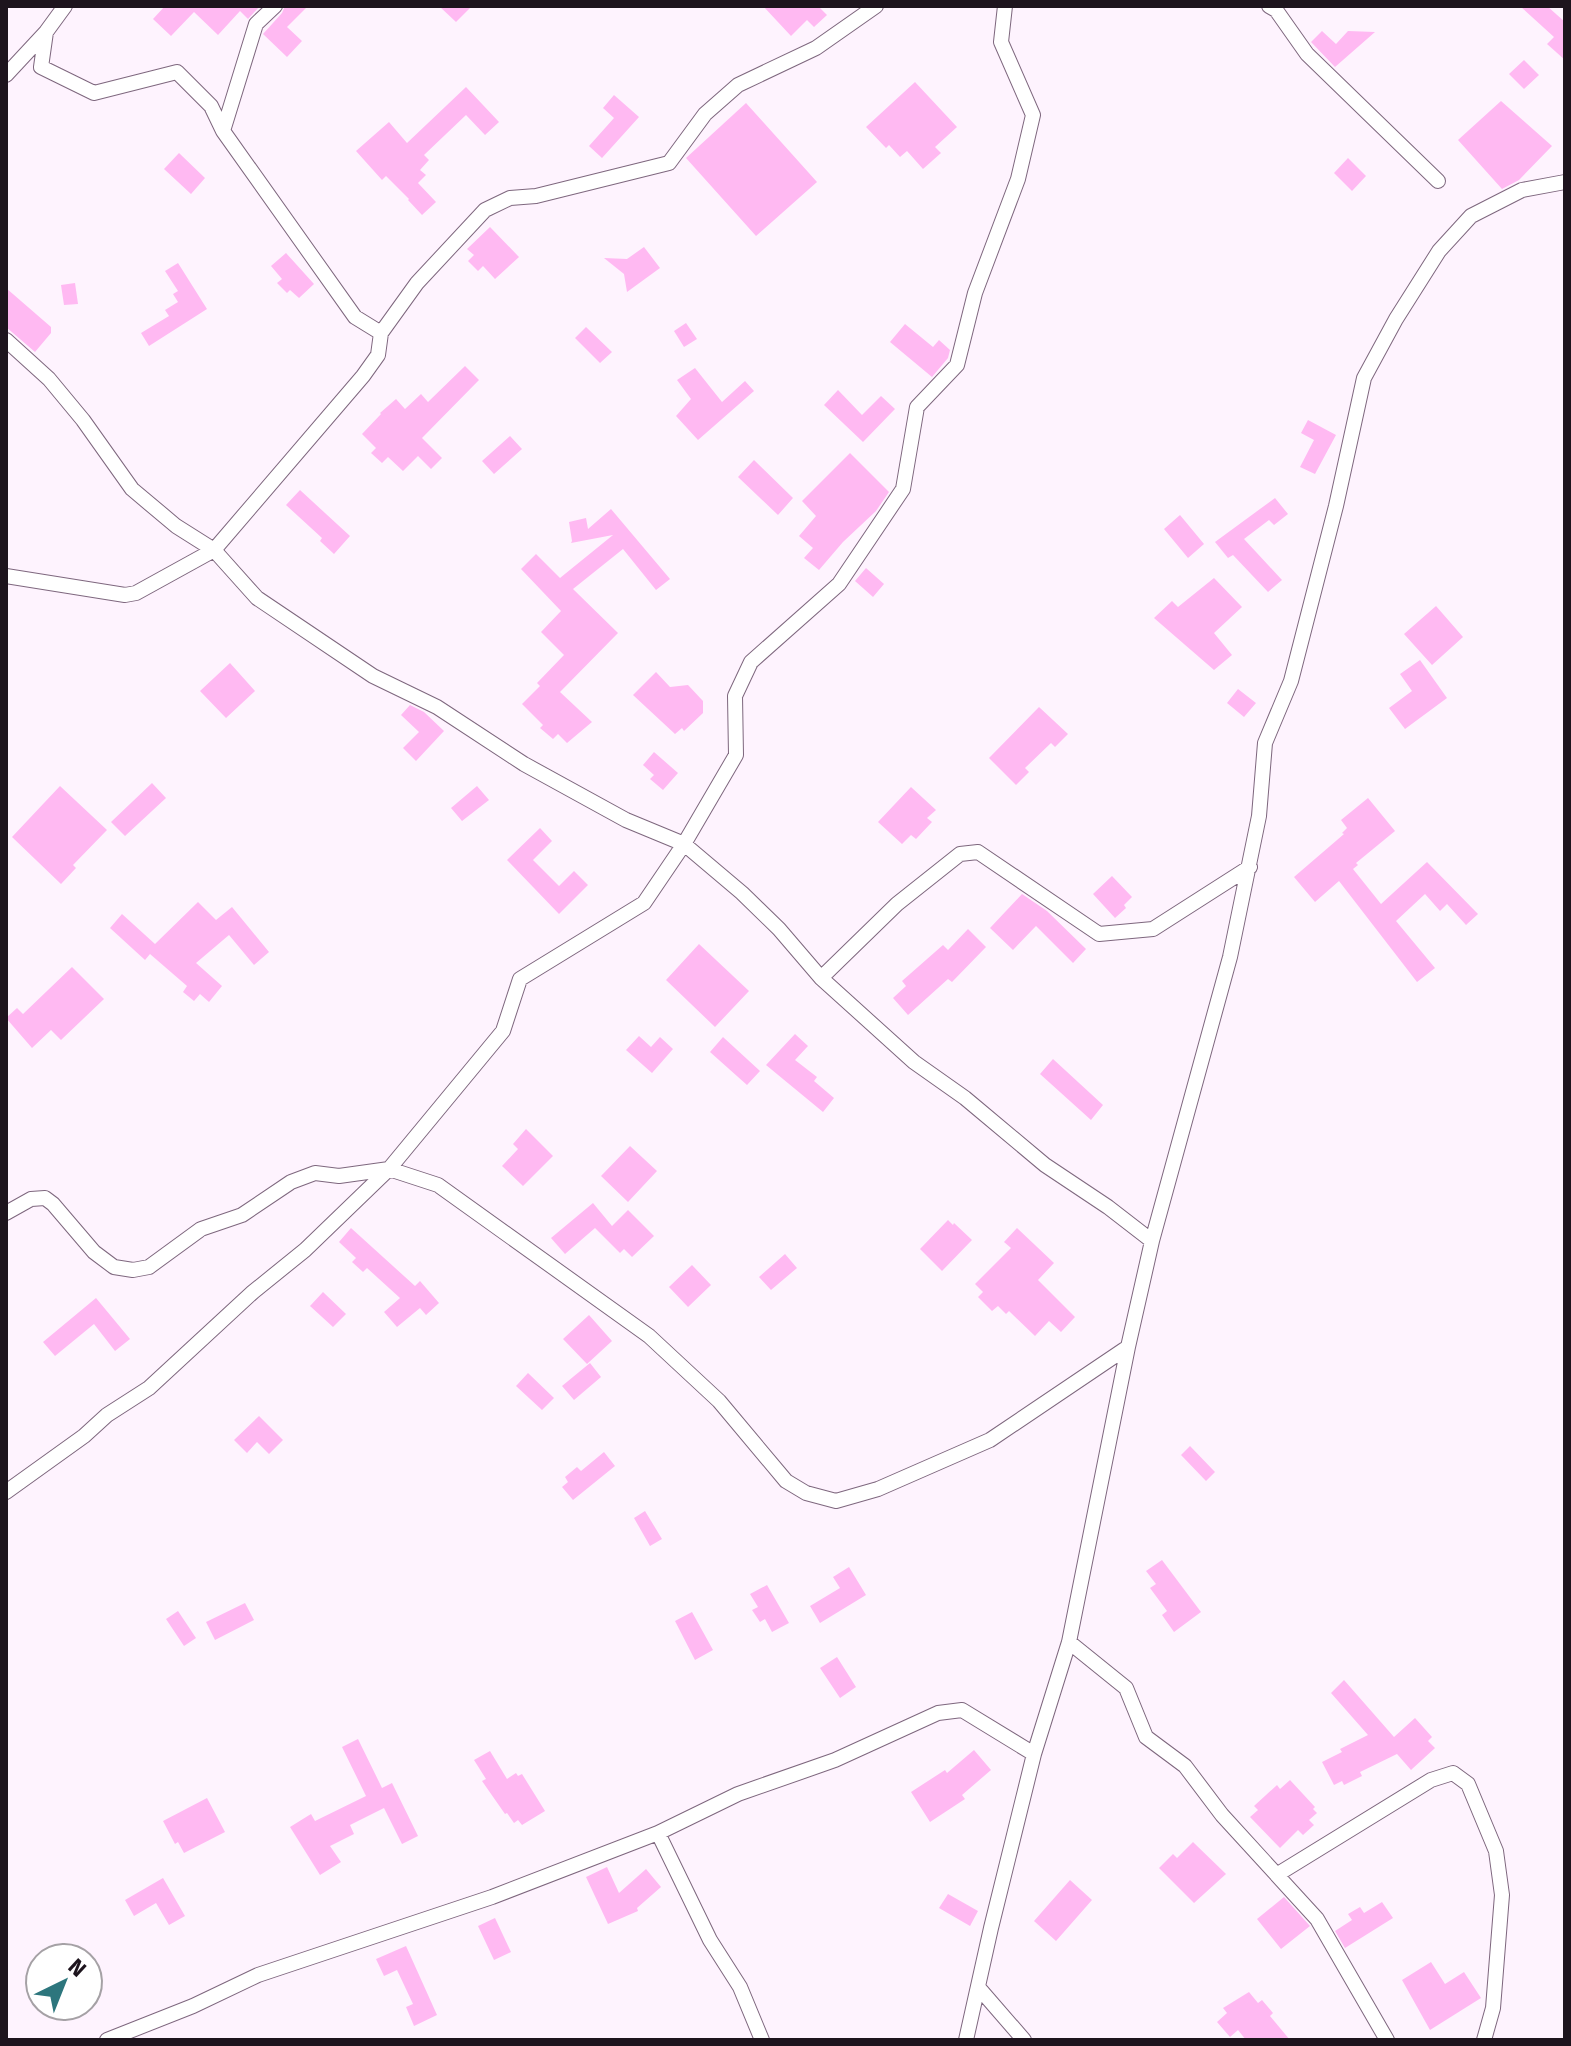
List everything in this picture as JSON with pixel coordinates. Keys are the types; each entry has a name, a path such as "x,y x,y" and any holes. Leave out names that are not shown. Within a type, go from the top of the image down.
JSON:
{"street":[{"path":"6,75 46,32 65,6"},
{"path":"223,131 256,24 275,6"},
{"path":"6,576 125,595 136,593 214,550 363,376 378,355 381,333 417,283 485,210 510,198 536,196 669,163 705,114 738,85 816,48 876,6"},
{"path":"6,1492 84,1436 107,1415 149,1388 253,1292 305,1250 389,1169 503,1031 520,979 644,903 684,844 736,755 735,696 751,662 839,584 903,489 917,407 957,365 975,293 1018,179 1033,115 1001,42 1005,6"},
{"path":"1269,6 1276,10 1307,54 1438,181"},
{"path":"46,32 41,67 94,93 177,72 211,106 223,131 355,317 381,333"},
{"path":"966,2040 1034,1754 1069,1642 1152,1241 1230,957 1259,816 1265,743 1291,681 1336,506 1364,378 1396,319 1439,251 1471,216 1522,190 1565,182"},
{"path":"6,340 49,379 83,420 132,489 176,526 214,550 257,598 373,676 437,707 524,764 626,820 684,844 742,893 779,929 821,978 914,1062 965,1098 1045,1165 1152,1241"},
{"path":"821,978 897,904 960,854 978,852 1099,934 1153,929 1250,867"},
{"path":"6,1213 31,1199 45,1198 94,1252 114,1267 133,1270 149,1267 201,1229 242,1215 291,1182 315,1173 339,1176 389,1169 438,1185 649,1336 719,1401 786,1481 806,1493 836,1501 878,1489 990,1440 1128,1347"},
{"path":"1069,1642 1126,1688 1146,1737 1185,1766 1222,1815 1317,1919 1387,2040"},
{"path":"107,2040 193,2006 258,1975 492,1897 658,1833 738,1794 835,1760 938,1713 962,1710 1034,1754"},
{"path":"1278,1874 1431,1780 1453,1773 1468,1784 1496,1851 1502,1895 1493,2008 1484,2040"},
{"path":"658,1833 710,1940 740,1987 762,2040"},
{"path":"978,1987 1024,2040"}],"building":[{"path":"165,6 260,6 248,19 240,11 218,35 194,12 171,36 153,19"},
{"path":"285,6 308,6 287,27 302,41 287,57 263,34"},
{"path":"439,6 472,6 456,22"},
{"path":"763,6 822,6 820,8 827,15 814,27 807,20 791,36"},
{"path":"1520,6 1547,6 1565,22 1565,60 1547,44 1554,37"},
{"path":"1322,31 1336,44 1348,31 1375,32 1335,67 1311,42"},
{"path":"1524,60 1539,75 1524,89 1509,74"},
{"path":"915,82 957,127 935,147 941,153 923,169 907,151 900,157 889,145 886,148 866,127"},
{"path":"466,87 499,122 485,135 466,115 424,155 429,160 420,170 426,175 418,183 436,202 422,215 386,176 382,180 356,151 389,122 407,143"},
{"path":"614,95 639,117 602,158 589,146 614,118 603,108"},
{"path":"1501,101 1552,146 1519,180 1502,189 1458,140"},
{"path":"746,103 817,182 756,236 686,158"},
{"path":"179,153 205,178 191,194 164,169"},
{"path":"1348,158 1366,176 1352,191 1334,173"},
{"path":"490,227 519,257 495,279 483,266 478,271 468,261 474,255 467,249"},
{"path":"644,247 660,268 627,292 624,274 604,258 627,259"},
{"path":"286,253 314,284 299,298 290,290 287,293 277,283 282,279 271,266"},
{"path":"178,263 207,309 149,346 141,333 169,316 165,310 178,302 173,294 178,291 165,271"},
{"path":"75,283 78,304 64,305 61,285"},
{"path":"6,288 51,327 51,333 35,352 6,327"},
{"path":"686,323 697,339 684,347 674,331"},
{"path":"905,324 933,347 939,340 950,350 948,358 932,377 890,342"},
{"path":"586,327 612,352 600,363 575,338"},
{"path":"465,366 479,380 422,438 442,458 431,469 418,456 403,471 388,457 382,463 371,453 376,448 362,434 380,413 396,399 405,409 421,394 428,402"},
{"path":"695,368 722,402 745,381 754,391 698,440 676,416 691,399 677,380"},
{"path":"838,390 862,415 881,396 895,409 863,442 824,405"},
{"path":"1308,420 1336,435 1315,474 1300,467 1314,440 1301,433"},
{"path":"510,436 522,449 494,474 482,461"},
{"path":"850,453 889,492 876,511 819,570 804,558 813,548 799,536 816,516 802,501"},
{"path":"754,460 793,498 778,515 738,477"},
{"path":"300,490 350,536 334,554 320,541 322,538 286,505"},
{"path":"1275,498 1288,514 1274,525 1269,520 1244,539 1282,580 1268,592 1233,555 1228,558 1215,542"},
{"path":"611,509 670,579 656,590 623,549 573,589 618,633 560,692 592,722 567,743 558,734 553,739 540,728 543,725 522,704 564,655 541,632 561,611 521,569 536,554 560,578 613,535 571,543 569,522 586,518 588,529"},
{"path":"1180,515 1204,544 1188,558 1164,529"},
{"path":"866,568 884,584 873,597 855,581"},
{"path":"1214,578 1242,607 1214,633 1232,655 1214,670 1154,618 1172,601 1178,607"},
{"path":"1436,606 1463,637 1432,665 1404,634"},
{"path":"1420,660 1447,698 1405,729 1389,708 1412,691 1400,674"},
{"path":"230,663 255,691 226,718 200,691"},
{"path":"656,672 670,687 688,685 703,701 703,713 684,731 682,728 675,734 633,695"},
{"path":"1238,689 1256,703 1244,717 1227,703"},
{"path":"410,705 424,712 444,731 416,761 403,748 419,732 401,715"},
{"path":"1039,707 1068,734 1055,747 1051,743 1025,768 1029,772 1016,785 989,758"},
{"path":"654,752 678,773 663,790 650,779 654,775 643,765"},
{"path":"152,783 166,798 125,836 111,822"},
{"path":"60,786 107,830 73,865 76,868 61,884 12,837"},
{"path":"477,786 489,800 462,821 451,808"},
{"path":"911,787 936,810 927,818 932,822 916,839 911,835 902,844 878,822"},
{"path":"1368,798 1395,831 1356,863 1358,865 1353,869 1381,904 1427,862 1478,914 1466,925 1447,904 1440,911 1425,894 1396,921 1435,968 1417,982 1339,881 1315,902 1294,877 1344,834 1347,828 1341,820"},
{"path":"540,828 552,841 533,860 559,886 574,871 588,885 559,914 507,860"},
{"path":"1112,876 1132,897 1115,918 1093,894"},
{"path":"1022,894 1047,911 1086,949 1073,963 1036,926 1013,950 990,928"},
{"path":"198,902 216,920 232,907 269,952 254,965 229,935 196,963 222,986 209,1002 200,994 194,1001 183,992 187,986 150,954 145,960 110,928 122,914 155,944"},
{"path":"968,929 986,947 952,982 948,979 908,1015 893,998 906,986 902,981 943,945 948,950"},
{"path":"699,944 749,991 715,1027 666,980"},
{"path":"72,967 104,999 61,1040 51,1030 32,1048 6,1018 17,1008 23,1014"},
{"path":"795,1034 808,1046 795,1060 817,1077 814,1081 834,1098 823,1112 766,1065"},
{"path":"639,1036 651,1047 660,1037 673,1049 652,1073 626,1050"},
{"path":"723,1037 760,1071 747,1085 710,1052"},
{"path":"1053,1059 1103,1105 1091,1120 1040,1074"},
{"path":"526,1129 553,1156 523,1186 502,1166 518,1149 513,1144"},
{"path":"630,1146 657,1171 628,1202 601,1176"},
{"path":"593,1203 612,1226 628,1210 654,1236 632,1257 624,1249 620,1253 595,1228 565,1254 551,1238"},
{"path":"948,1220 972,1240 942,1271 920,1249"},
{"path":"351,1228 415,1286 420,1281 439,1303 426,1315 420,1308 397,1327 384,1312 400,1298 367,1268 363,1272 352,1262 356,1258 339,1242"},
{"path":"1017,1228 1054,1263 1038,1280 1075,1317 1061,1332 1049,1321 1035,1336 1009,1311 1006,1314 998,1306 992,1311 978,1297 983,1292 975,1284 1011,1248 1004,1242"},
{"path":"785,1254 797,1268 771,1290 759,1277"},
{"path":"692,1265 711,1285 688,1307 669,1287"},
{"path":"323,1292 346,1314 333,1327 310,1306"},
{"path":"96,1298 130,1339 115,1351 94,1324 55,1356 43,1342"},
{"path":"589,1315 612,1341 587,1364 563,1339"},
{"path":"590,1363 601,1377 574,1400 562,1386"},
{"path":"528,1373 554,1398 542,1410 516,1386"},
{"path":"259,1416 283,1440 269,1454 257,1442 247,1453 234,1440"},
{"path":"1190,1446 1215,1472 1206,1481 1181,1455"},
{"path":"604,1452 615,1466 573,1500 562,1487 568,1482 565,1477 577,1467 581,1471"},
{"path":"645,1511 662,1539 650,1546 634,1518"},
{"path":"1162,1560 1201,1612 1174,1632 1162,1615 1167,1611 1150,1588 1156,1584 1146,1571"},
{"path":"849,1567 866,1595 820,1623 810,1606 840,1588 833,1577"},
{"path":"767,1585 789,1623 772,1632 765,1619 760,1622 752,1610 758,1607 750,1594"},
{"path":"245,1603 254,1620 215,1640 206,1622"},
{"path":"178,1611 196,1638 184,1646 166,1619"},
{"path":"692,1612 713,1650 695,1660 675,1621"},
{"path":"837,1657 856,1687 840,1698 820,1668"},
{"path":"1344,1680 1394,1737 1415,1718 1432,1737 1428,1741 1435,1748 1411,1770 1397,1754 1360,1772 1362,1776 1344,1785 1342,1781 1334,1785 1322,1762 1368,1735 1331,1693"},
{"path":"358,1739 382,1788 392,1783 418,1836 402,1844 384,1808 350,1825 354,1834 330,1846 341,1862 320,1875 290,1827 311,1814 315,1821 366,1796 342,1747"},
{"path":"974,1750 991,1770 962,1795 965,1799 930,1822 911,1792 945,1770 947,1773"},
{"path":"490,1751 507,1779 516,1773 518,1776 522,1774 545,1811 522,1825 518,1820 514,1823 505,1814 482,1781 486,1779 474,1760"},
{"path":"1290,1780 1317,1813 1309,1820 1314,1825 1303,1835 1298,1830 1280,1848 1250,1817 1258,1810 1254,1806 1277,1785 1280,1789"},
{"path":"207,1798 225,1832 184,1853 178,1842 175,1844 163,1821"},
{"path":"1193,1842 1226,1874 1194,1903 1159,1868 1173,1854 1177,1858"},
{"path":"607,1867 619,1893 646,1869 661,1887 637,1908 638,1911 608,1924 586,1877"},
{"path":"163,1878 185,1916 169,1925 156,1903 134,1916 125,1900"},
{"path":"1070,1880 1092,1900 1056,1941 1034,1921"},
{"path":"948,1894 978,1911 970,1926 939,1908"},
{"path":"1284,1897 1310,1926 1281,1949 1257,1919"},
{"path":"1382,1902 1393,1918 1345,1948 1335,1931 1352,1920 1348,1914 1360,1907 1364,1913"},
{"path":"495,1918 511,1952 494,1960 478,1926"},
{"path":"406,1946 437,2015 414,2026 406,2007 413,2004 397,1970 384,1976 376,1959"},
{"path":"1431,1962 1445,1984 1464,1972 1481,1998 1430,2030 1402,1980"},
{"path":"1249,1992 1258,2003 1262,2000 1273,2013 1270,2016 1290,2040 1246,2040 1238,2030 1230,2037 1217,2022 1227,2013 1223,2008"}]}
